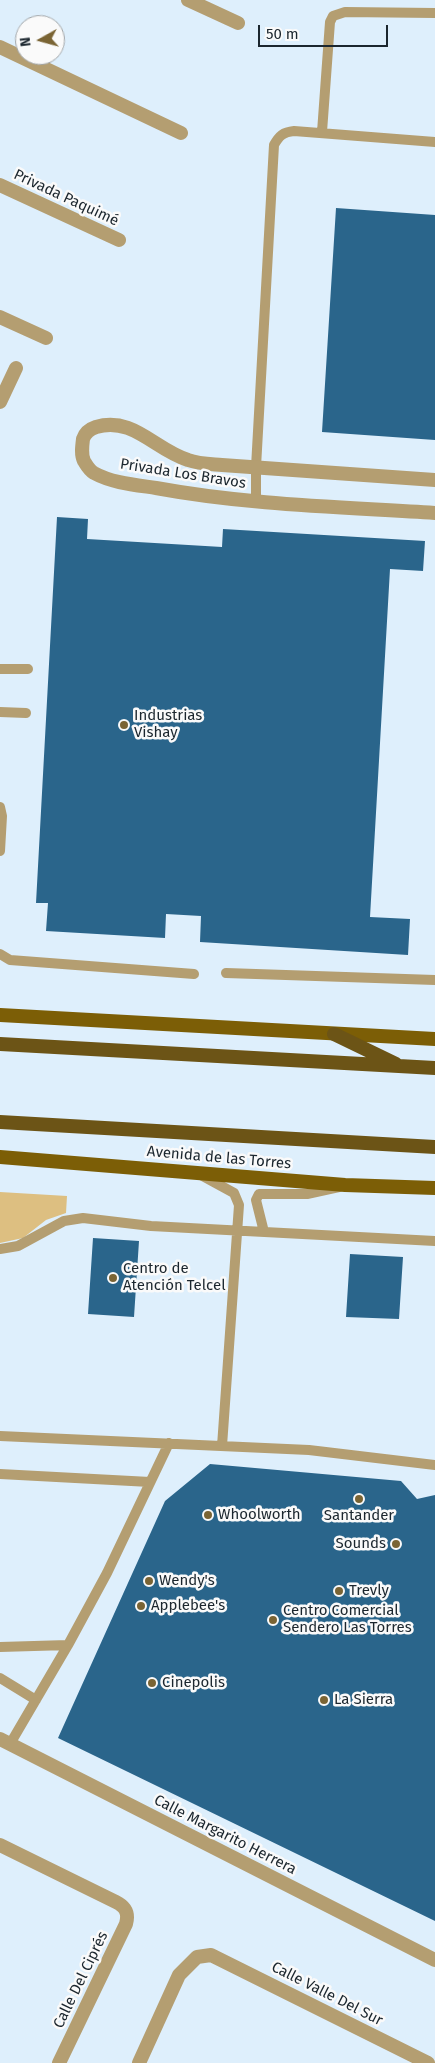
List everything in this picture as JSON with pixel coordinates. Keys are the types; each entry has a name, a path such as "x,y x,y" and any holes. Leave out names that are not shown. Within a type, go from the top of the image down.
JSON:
{"highway":[{"path":"334,1034 402,1066"},
{"path":"0,1044 435,1068"},
{"name":"Avenida de las Torres","path":"0,1122 435,1147"}],"main road":[{"path":"0,1015 435,1039"},
{"name":"Avenida de las Torres","path":"0,1157 345,1185 435,1188"}],"street":[{"path":"188,0 238,23"},
{"path":"0,47 181,132"},
{"name":"Privada Paquimé","path":"0,185 119,240"},
{"path":"0,317 46,338"},
{"path":"0,402 16,368"},
{"name":"Privada Los Bravos","path":"435,480 222,466 190,461 168,452 139,432 122,425 106,424 91,429 84,435 82,446 82,458 87,467 109,479 176,492 256,502 435,513"},
{"name":"Calle Margarito Herrera","path":"5,1742 435,1960"},
{"name":"Calle Del Ciprés","path":"0,1845 116,1902 126,1910 128,1916 126,1924 59,2063"},
{"name":"Calle Valle Del Sur","path":"139,2063 179,1975 197,1957 211,1955 428,2063"}],"lane":[{"path":"322,132 330,22 333,16 344,12 435,12"},
{"path":"256,502 256,467 274,145 279,136 285,132 322,132 435,142"},
{"path":"0,669 28,669"},
{"path":"0,712 26,713"},
{"path":"0,807 2,816 0,851"},
{"path":"0,954 10,960 194,974"},
{"path":"226,973 435,980"},
{"path":"196,1172 234,1193 239,1205 222,1446"},
{"path":"264,1232 256,1200 259,1194 307,1194 345,1185"},
{"path":"0,1249 18,1246 64,1221 83,1218 151,1226 435,1241"},
{"path":"0,1436 309,1450 435,1464"},
{"path":"5,1742 36,1700 68,1646 107,1573 169,1443"},
{"path":"0,1474 150,1482"},
{"path":"0,1647 68,1646"},
{"path":"0,1678 36,1700"}],"shaded area":[{"path":"0,1192 67,1196 66,1213 46,1220 23,1238 0,1243"}],"building":[{"path":"336,208 435,215 435,440 322,432"},
{"path":"57,517 88,519 87,539 222,547 223,529 425,541 423,571 390,569 370,917 410,919 408,955 200,942 201,916 166,914 165,938 46,931 48,903 36,903"},
{"name":"Centro de Atención Telcel","path":"93,1238 139,1241 134,1317 88,1314"},
{"path":"350,1254 403,1257 399,1319 346,1317"},
{"name":"Centro Comercial Sendero Las Torres","path":"210,1464 401,1481 417,1499 435,1495 435,1921 58,1738 165,1501"}],"place":[{"name":"Industrias Vishay","path":"124,725"},
{"name":"Centro de Atención Telcel","path":"113,1278"},
{"name":"Santander","path":"359,1499"},
{"name":"Whoolworth","path":"208,1515"},
{"name":"Sounds","path":"396,1544"},
{"name":"Wendy's","path":"149,1581"},
{"name":"Trevly","path":"339,1591"},
{"name":"Applebee's","path":"141,1606"},
{"name":"Centro Comercial Sendero Las Torres","path":"273,1620"},
{"name":"Cinepolis","path":"152,1683"},
{"name":"La Sierra","path":"324,1700"}]}
